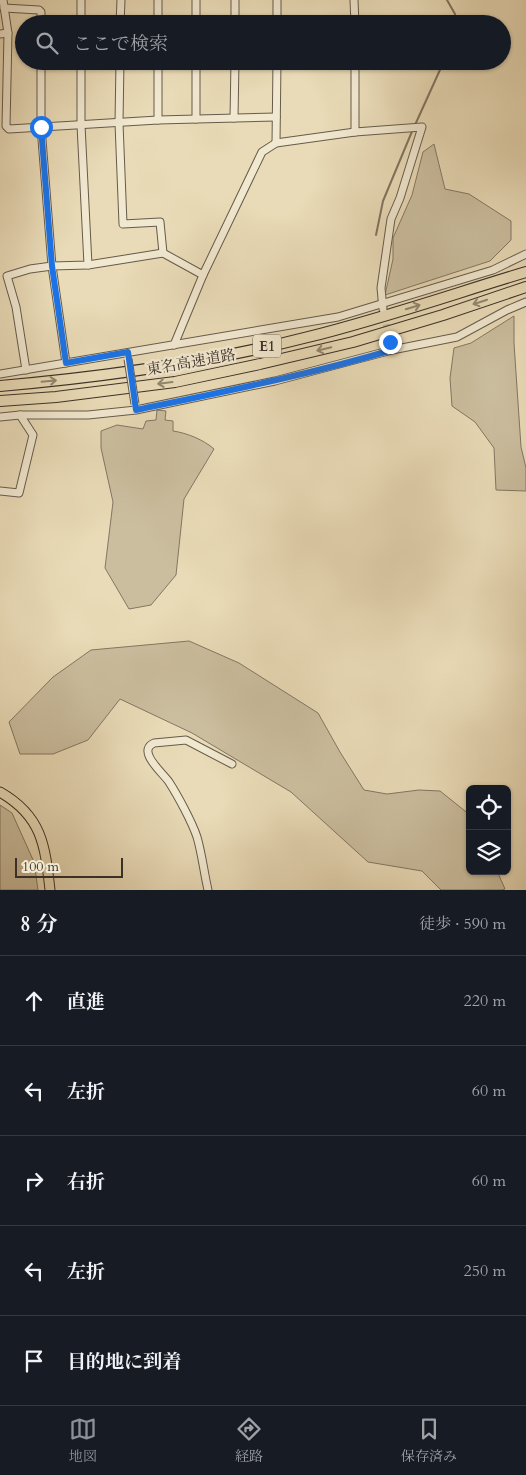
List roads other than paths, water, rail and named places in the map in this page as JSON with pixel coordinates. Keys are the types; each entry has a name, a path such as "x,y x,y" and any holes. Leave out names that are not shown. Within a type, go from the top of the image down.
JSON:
{"highway":[{"name":"東名高速道路","path":"0,386 114,374 218,357 306,338 526,272"},
{"name":"東名高速道路","path":"0,401 56,397 175,382 260,364 353,342 526,287"}],"main road":[{"path":"0,792 21,806 31,817 38,829 48,866 50,890"}],"street":[{"path":"3,0 8,33 6,126 9,129 158,120 276,117"},
{"path":"81,0 81,15"},
{"path":"120,0 120,15"},
{"path":"158,0 158,15"},
{"path":"196,0 196,15"},
{"path":"235,0 235,15"},
{"path":"277,0 277,15"},
{"path":"354,0 354,15"},
{"path":"4,8 39,10 41,15"},
{"path":"0,34 8,33"},
{"path":"41,70 41,127 52,266 66,363"},
{"path":"81,70 81,125 88,265"},
{"path":"120,70 119,123 123,224 160,222 163,253"},
{"path":"158,70 158,120"},
{"path":"196,70 196,120"},
{"path":"234,118 235,70"},
{"path":"276,70 276,143"},
{"path":"355,70 355,132"},
{"path":"174,345 203,275 262,152 276,143 355,132 422,127 400,198 391,219 381,288 383,306"},
{"path":"26,370 16,307 7,276 30,269 88,265 163,253 203,275"},
{"path":"0,374 128,355 174,345 338,317 383,306 493,270 526,254"},
{"path":"0,417 20,415 88,415 275,380 392,350 457,337 526,302"},
{"path":"390,342 392,350"},
{"path":"128,355 136,407"},
{"path":"0,491 19,493 33,435 20,415"},
{"path":"208,890 197,838 193,828 169,783 148,756 148,748 154,743 186,740 232,764"}],"waterway":[{"path":"447,0 455,15"},
{"path":"415,125 440,70"},
{"path":"376,235 383,201 413,129"}],"tunnel":[{"path":"384,314 390,342"}]}
